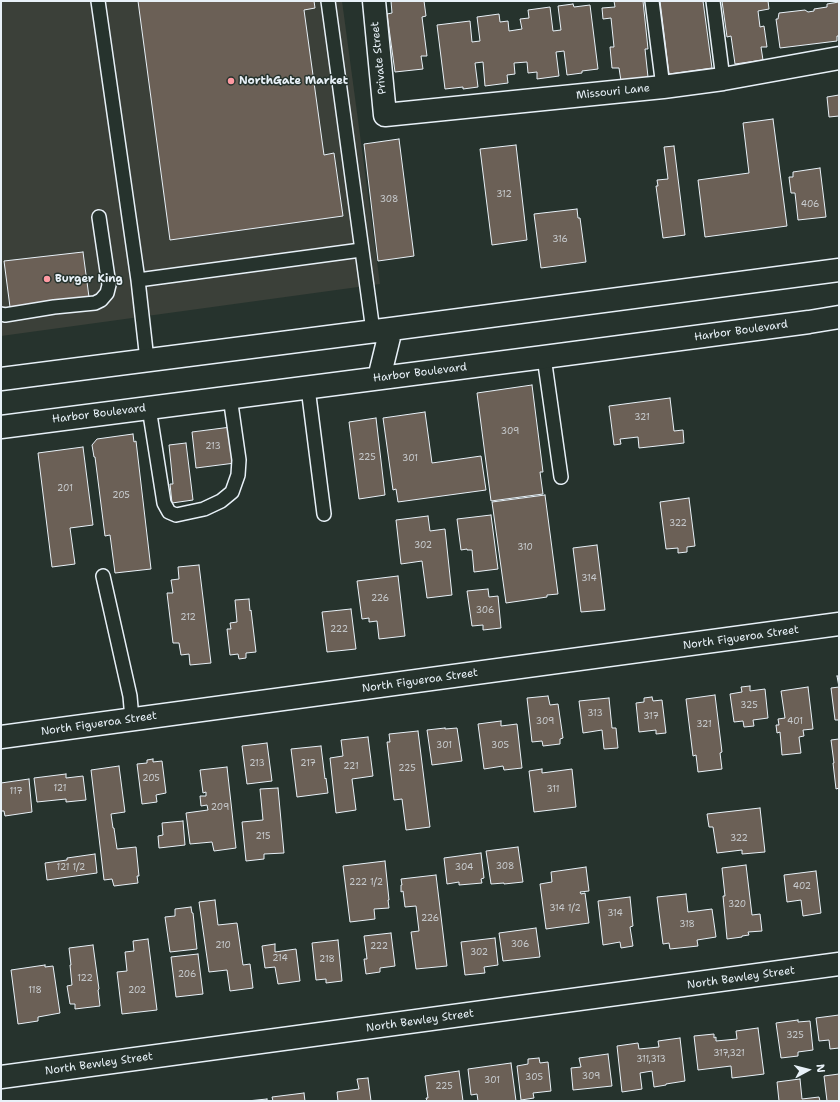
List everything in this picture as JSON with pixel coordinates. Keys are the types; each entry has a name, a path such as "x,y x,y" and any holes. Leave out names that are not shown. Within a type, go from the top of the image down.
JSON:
{"street":[{"name":"Private Street","path":"374,1 385,115"},
{"name":"Missouri Lane","path":"385,115 663,87 723,79 839,58"},
{"path":"1,379 839,270"},
{"name":"Harbor Boulevard","path":"1,427 308,388 839,317"},
{"path":"379,378 382,330"},
{"name":"North Figueroa Street","path":"1,737 839,624"},
{"name":"North Bewley Street","path":"1,1077 839,964"}],"lane":[{"path":"98,1 138,280 147,360"},
{"path":"328,1 361,250 382,330"},
{"path":"652,1 663,87"},
{"path":"713,1 723,79"},
{"path":"1,314 5,315 54,307 95,303 101,300 107,293 109,285 99,217"},
{"path":"138,280 361,250"},
{"path":"544,357 560,477"},
{"path":"308,388 324,514"},
{"path":"149,408 164,503 168,512 176,515 204,509 221,501 232,492 238,475 239,460 230,397"},
{"path":"103,576 130,696 132,719"}],"shaded area":[{"path":"1,1 342,1 380,284 1,336"}],"building":[{"name":"NorthGate Market","path":"138,1 314,1 315,8 304,10 324,155 334,153 343,216 170,240"},
{"path":"391,1 424,1 426,16 422,17 427,56 421,56 423,69 395,72 387,14 392,13"},
{"path":"614,1 643,1 648,49 645,49 648,77 621,81 619,68 612,68 610,47 614,47 611,18 603,19 602,8 615,7"},
{"path":"660,1 703,1 712,68 669,74"},
{"path":"722,1 768,1 769,9 758,11 760,27 764,26 767,47 761,47 763,60 735,64 731,36 727,37"},
{"path":"839,2 839,36 837,36 837,41 780,48 776,19 778,19 779,13 805,10 808,12 814,11 814,9 827,7 827,4"},
{"path":"573,4 574,7 590,5 598,69 567,75 564,51 556,52 559,76 537,79 537,72 528,73 527,62 514,63 515,74 507,75 508,83 485,86 483,62 475,63 478,87 445,89 437,25 470,21 472,42 480,41 477,17 499,14 500,22 508,21 509,31 522,29 520,19 529,18 528,10 550,7 553,31 561,30 558,6"},
{"path":"839,95 839,116 829,117 827,97"},
{"path":"773,119 787,226 705,237 698,180 749,173 743,123"},
{"path":"399,139 414,256 378,261 364,144"},
{"path":"516,145 527,240 492,245 480,149"},
{"path":"674,146 685,235 663,238 656,186 658,186 657,180 668,179 664,147"},
{"path":"820,168 826,217 798,220 795,193 791,193 789,177 793,177 793,172"},
{"path":"577,209 578,218 580,218 586,262 541,268 534,214"},
{"name":"Burger King","path":"83,252 89,297 10,307 4,261"},
{"path":"532,385 543,472 540,472 543,494 491,501 477,393"},
{"path":"670,398 674,431 683,430 684,443 639,448 638,437 620,439 621,444 614,445 609,406"},
{"path":"425,412 432,463 481,456 486,490 398,502 396,489 393,490 383,418"},
{"path":"376,418 385,495 359,499 349,422"},
{"path":"231,427 235,463 196,468 192,432"},
{"path":"133,434 134,442 136,441 151,569 115,573 110,535 105,536 95,457 92,445 97,439"},
{"path":"186,443 193,500 172,503 170,484 173,484 169,445"},
{"path":"83,447 93,525 70,528 75,564 52,567 38,453"},
{"path":"545,495 558,594 506,603 492,502"},
{"path":"689,498 695,546 687,547 687,552 678,553 678,548 666,549 660,502"},
{"path":"491,515 498,569 474,572 472,550 461,550 457,519"},
{"path":"428,516 430,531 445,529 452,595 427,598 422,561 401,564 396,520"},
{"path":"597,545 605,610 581,612 573,548"},
{"path":"199,565 211,663 190,665 189,654 181,655 179,643 173,643 167,593 173,593 171,580 179,579 178,567"},
{"path":"398,576 405,636 379,639 377,621 369,622 369,618 362,619 357,581"},
{"path":"488,589 489,597 498,596 501,628 483,630 483,625 472,626 467,591"},
{"path":"249,599 256,652 246,653 246,658 239,659 238,654 230,655 227,629 231,629 230,623 237,622 235,600"},
{"path":"351,609 356,649 327,652 322,612"},
{"path":"837,676 839,676 839,687"},
{"path":"750,686 750,691 765,689 768,718 753,720 754,726 744,727 743,721 734,722 730,694 742,692 741,687"},
{"path":"808,687 813,729 803,730 804,736 799,737 801,753 782,755 780,732 777,733 776,725 779,725 778,719 785,718 781,691"},
{"path":"839,687 839,720 835,720 831,688"},
{"path":"715,695 722,752 720,753 722,769 698,772 696,755 693,756 686,699"},
{"path":"548,696 550,705 558,704 563,738 560,739 560,744 543,746 542,741 532,742 527,698"},
{"path":"652,697 653,701 662,700 666,733 656,734 656,730 639,732 636,703 644,702 644,698"},
{"path":"609,698 612,728 616,728 618,748 604,749 602,730 583,733 579,701"},
{"path":"501,721 501,726 517,724 522,768 504,770 503,766 484,769 478,724"},
{"path":"457,728 462,761 432,765 427,730"},
{"path":"418,731 430,827 406,830 402,799 394,800 387,742 390,742 389,734"},
{"path":"368,737 373,776 352,779 356,810 336,813 330,758 343,756 341,740"},
{"path":"839,739 839,788 836,789 831,740"},
{"path":"267,743 272,781 247,784 242,746"},
{"path":"321,746 328,793 297,797 291,749"},
{"path":"153,759 153,762 162,761 166,793 156,795 157,802 142,804 137,764 147,763 147,760"},
{"path":"119,766 125,812 111,814 113,828 117,849 136,847 139,876 137,876 138,883 114,886 112,879 104,880 91,770"},
{"path":"227,767 236,848 214,851 212,842 190,844 186,813 208,810 207,805 201,806 200,796 206,796 206,792 203,793 200,770"},
{"path":"542,769 542,773 572,769 576,807 534,812 529,771"},
{"path":"66,774 66,778 83,776 86,800 66,802 66,799 37,802 34,778"},
{"path":"29,779 32,812 5,816 4,811 1,811 1,783"},
{"path":"278,788 284,853 264,854 264,859 246,861 242,822 263,820 260,789"},
{"path":"760,808 765,852 742,854 742,850 717,853 713,827 709,827 707,814"},
{"path":"183,821 185,845 159,848 158,836 163,835 162,823"},
{"path":"518,847 523,882 491,884 486,851"},
{"path":"481,853 484,878 481,879 482,883 459,885 459,882 447,884 444,858"},
{"path":"95,854 97,873 47,880 45,863"},
{"path":"385,861 389,908 374,909 375,919 350,922 343,866"},
{"path":"746,865 752,915 760,914 762,931 748,932 749,935 727,939 722,868"},
{"path":"586,867 589,891 580,892 581,894 585,893 589,923 546,929 540,884 552,882 551,872"},
{"path":"816,871 821,913 803,916 801,900 787,902 784,875"},
{"path":"436,875 447,966 416,969 411,932 419,931 416,906 405,907 403,891 401,892 401,879"},
{"path":"686,894 688,912 712,909 716,937 697,940 698,946 670,949 669,943 663,944 657,897"},
{"path":"630,897 633,926 630,927 633,946 621,948 620,942 603,945 598,901"},
{"path":"215,900 218,925 237,923 243,965 250,964 253,988 230,991 227,970 209,972 199,902"},
{"path":"191,907 197,949 170,952 165,917 175,916 175,909"},
{"path":"536,928 540,957 503,961 499,933"},
{"path":"391,933 395,966 380,968 380,972 366,974 364,959 367,959 364,936"},
{"path":"495,938 498,965 484,967 485,973 465,975 461,942"},
{"path":"148,939 157,1010 122,1014 117,972 127,971 125,952 134,951 133,941"},
{"path":"338,940 342,981 326,983 326,979 316,980 312,943"},
{"path":"275,944 275,952 296,949 300,981 278,984 275,967 265,968 262,946"},
{"path":"93,945 100,1006 75,1009 75,1004 70,1004 67,986 72,985 69,948"},
{"path":"198,954 203,994 176,997 171,957"},
{"path":"45,965 45,967 53,966 60,1013 38,1017 38,1021 18,1024 11,970"},
{"path":"839,1015 839,1048 830,1049 829,1040 819,1041 816,1018"},
{"path":"798,1020 798,1022 810,1021 813,1050 798,1052 798,1056 781,1058 776,1023"},
{"path":"758,1028 764,1074 732,1078 731,1066 698,1070 694,1036 714,1034 716,1041 737,1039 736,1031"},
{"path":"680,1038 685,1081 654,1087 652,1071 640,1073 642,1089 622,1092 617,1046 638,1043 639,1049 659,1047 658,1041"},
{"path":"608,1054 612,1086 573,1090 571,1068 581,1067 579,1058"},
{"path":"539,1058 540,1063 548,1062 551,1091 533,1093 534,1098 521,1100 517,1066 528,1064 528,1059"},
{"path":"511,1063 516,1101 478,1101 477,1094 471,1095 468,1069"},
{"path":"459,1071 463,1101 427,1101 426,1098 428,1098 425,1076"},
{"path":"839,1074 839,1101 827,1101 824,1076"},
{"path":"368,1078 371,1101 338,1101 337,1092 359,1089 357,1079"},
{"path":"800,1079 802,1099 819,1097 820,1101 779,1101 777,1082"},
{"path":"304,1093 305,1101 273,1101 272,1097"},
{"path":"267,1099 267,1101 247,1101"}],"place":[{"name":"NorthGate Market","path":"231,81"},
{"name":"Burger King","path":"47,279"}]}
